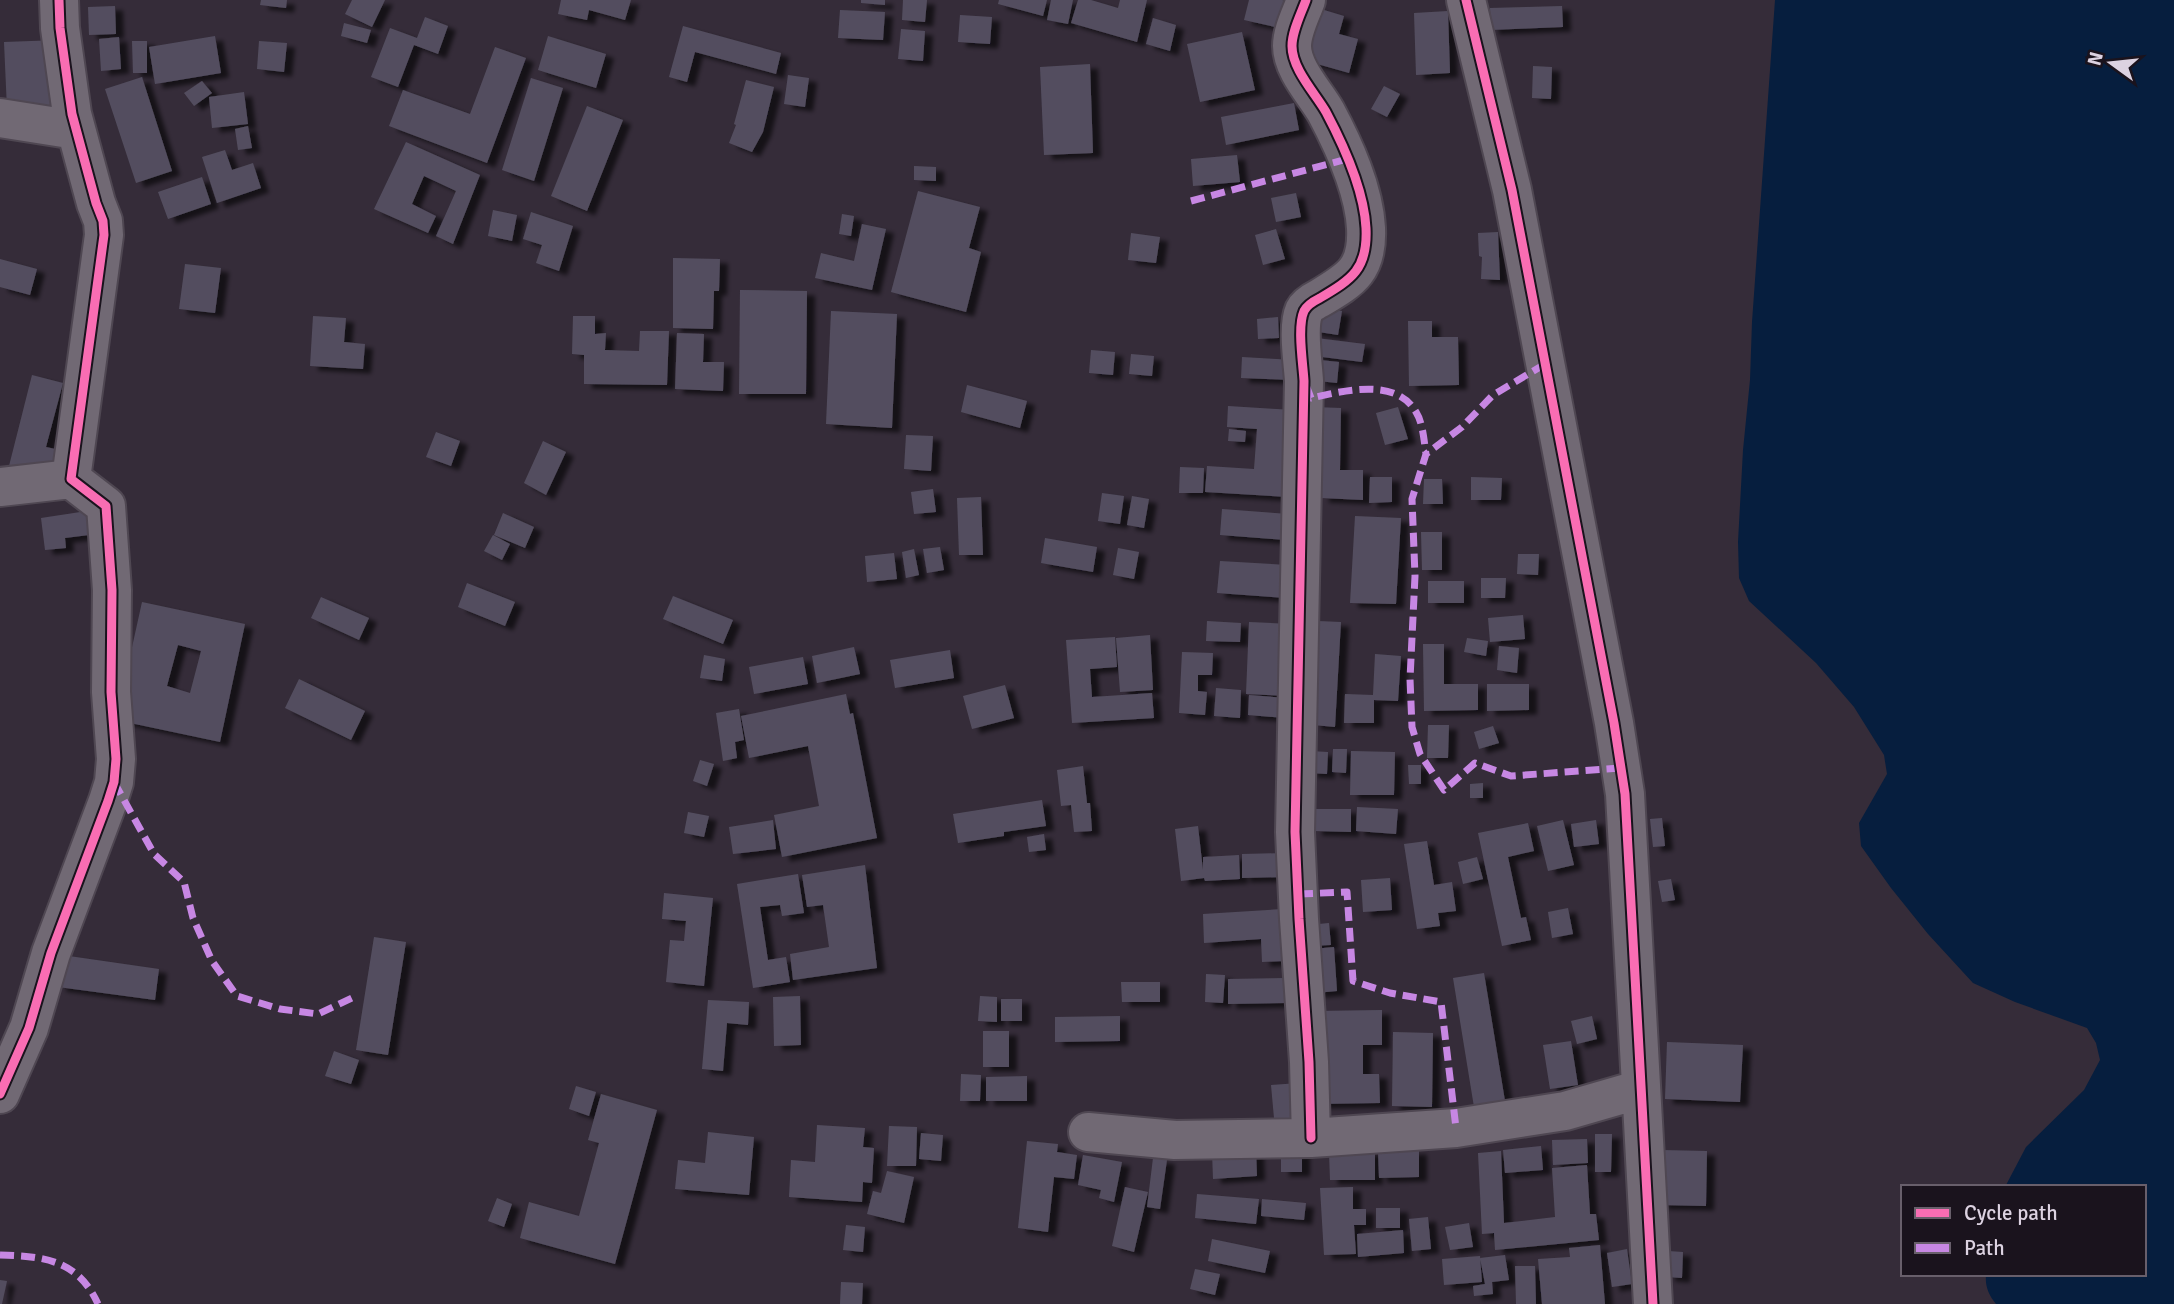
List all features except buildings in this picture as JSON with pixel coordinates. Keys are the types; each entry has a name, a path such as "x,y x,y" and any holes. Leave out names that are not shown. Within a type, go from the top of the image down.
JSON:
{"street":[{"path":"60,0 60,28 72,114 103,221 104,235 71,479"},
{"path":"1306,0 1292,46 1294,60 1326,113 1347,159 1362,201 1366,229 1362,260 1358,269 1349,281 1312,302 1304,311 1301,325 1304,381 1295,832 1311,1138"},
{"path":"1465,0 1513,190 1614,723 1625,794 1653,1304"},
{"path":"0,118 76,130"},
{"path":"0,487 71,479 106,506 112,590 111,692 116,759 114,782 51,953 29,1028 0,1094"},
{"path":"1088,1132 1175,1140 1311,1138 1456,1128 1565,1111 1641,1089"}],"water":[{"path":"1775,0 2174,0 2174,1304 1996,1304 1991,1297 1986,1276 2146,1276 2146,1185 2006,1185 2026,1147 2084,1090 2100,1060 2096,1043 2087,1028 2015,1002 1973,983 1928,934 1861,846 1859,823 1887,774 1884,755 1854,707 1816,663 1749,601 1739,578 1738,542"}],"marked path":[{"path":"1191,201 1347,159"},
{"path":"1545,364 1493,395 1462,427 1426,454 1412,499 1415,576 1410,679 1412,727 1420,754 1444,790 1475,763 1511,776 1621,768"},
{"path":"1306,385 1311,398 1368,389 1396,394 1407,401 1416,412 1423,432 1426,454"},
{"path":"114,782 154,854 184,882 193,918 212,961 237,996 280,1009 318,1014 352,998"},
{"path":"1299,894 1347,892 1353,981 1390,993 1441,1002 1456,1128"},
{"path":"0,1255 31,1257 58,1263 80,1278 98,1304"}],"cycle path":[{"path":"0,1094 29,1028 51,953 108,801 114,782 116,759 111,692 112,590 106,506 71,479 104,235 103,221 72,114 60,28 59,0"},
{"path":"1306,0 1293,34 1293,55 1346,153 1357,183 1366,228 1364,254 1356,271 1341,285 1307,307 1301,326 1304,381 1295,832 1311,1138"},
{"path":"1466,0 1512,190 1614,723 1625,794 1653,1304"}]}
